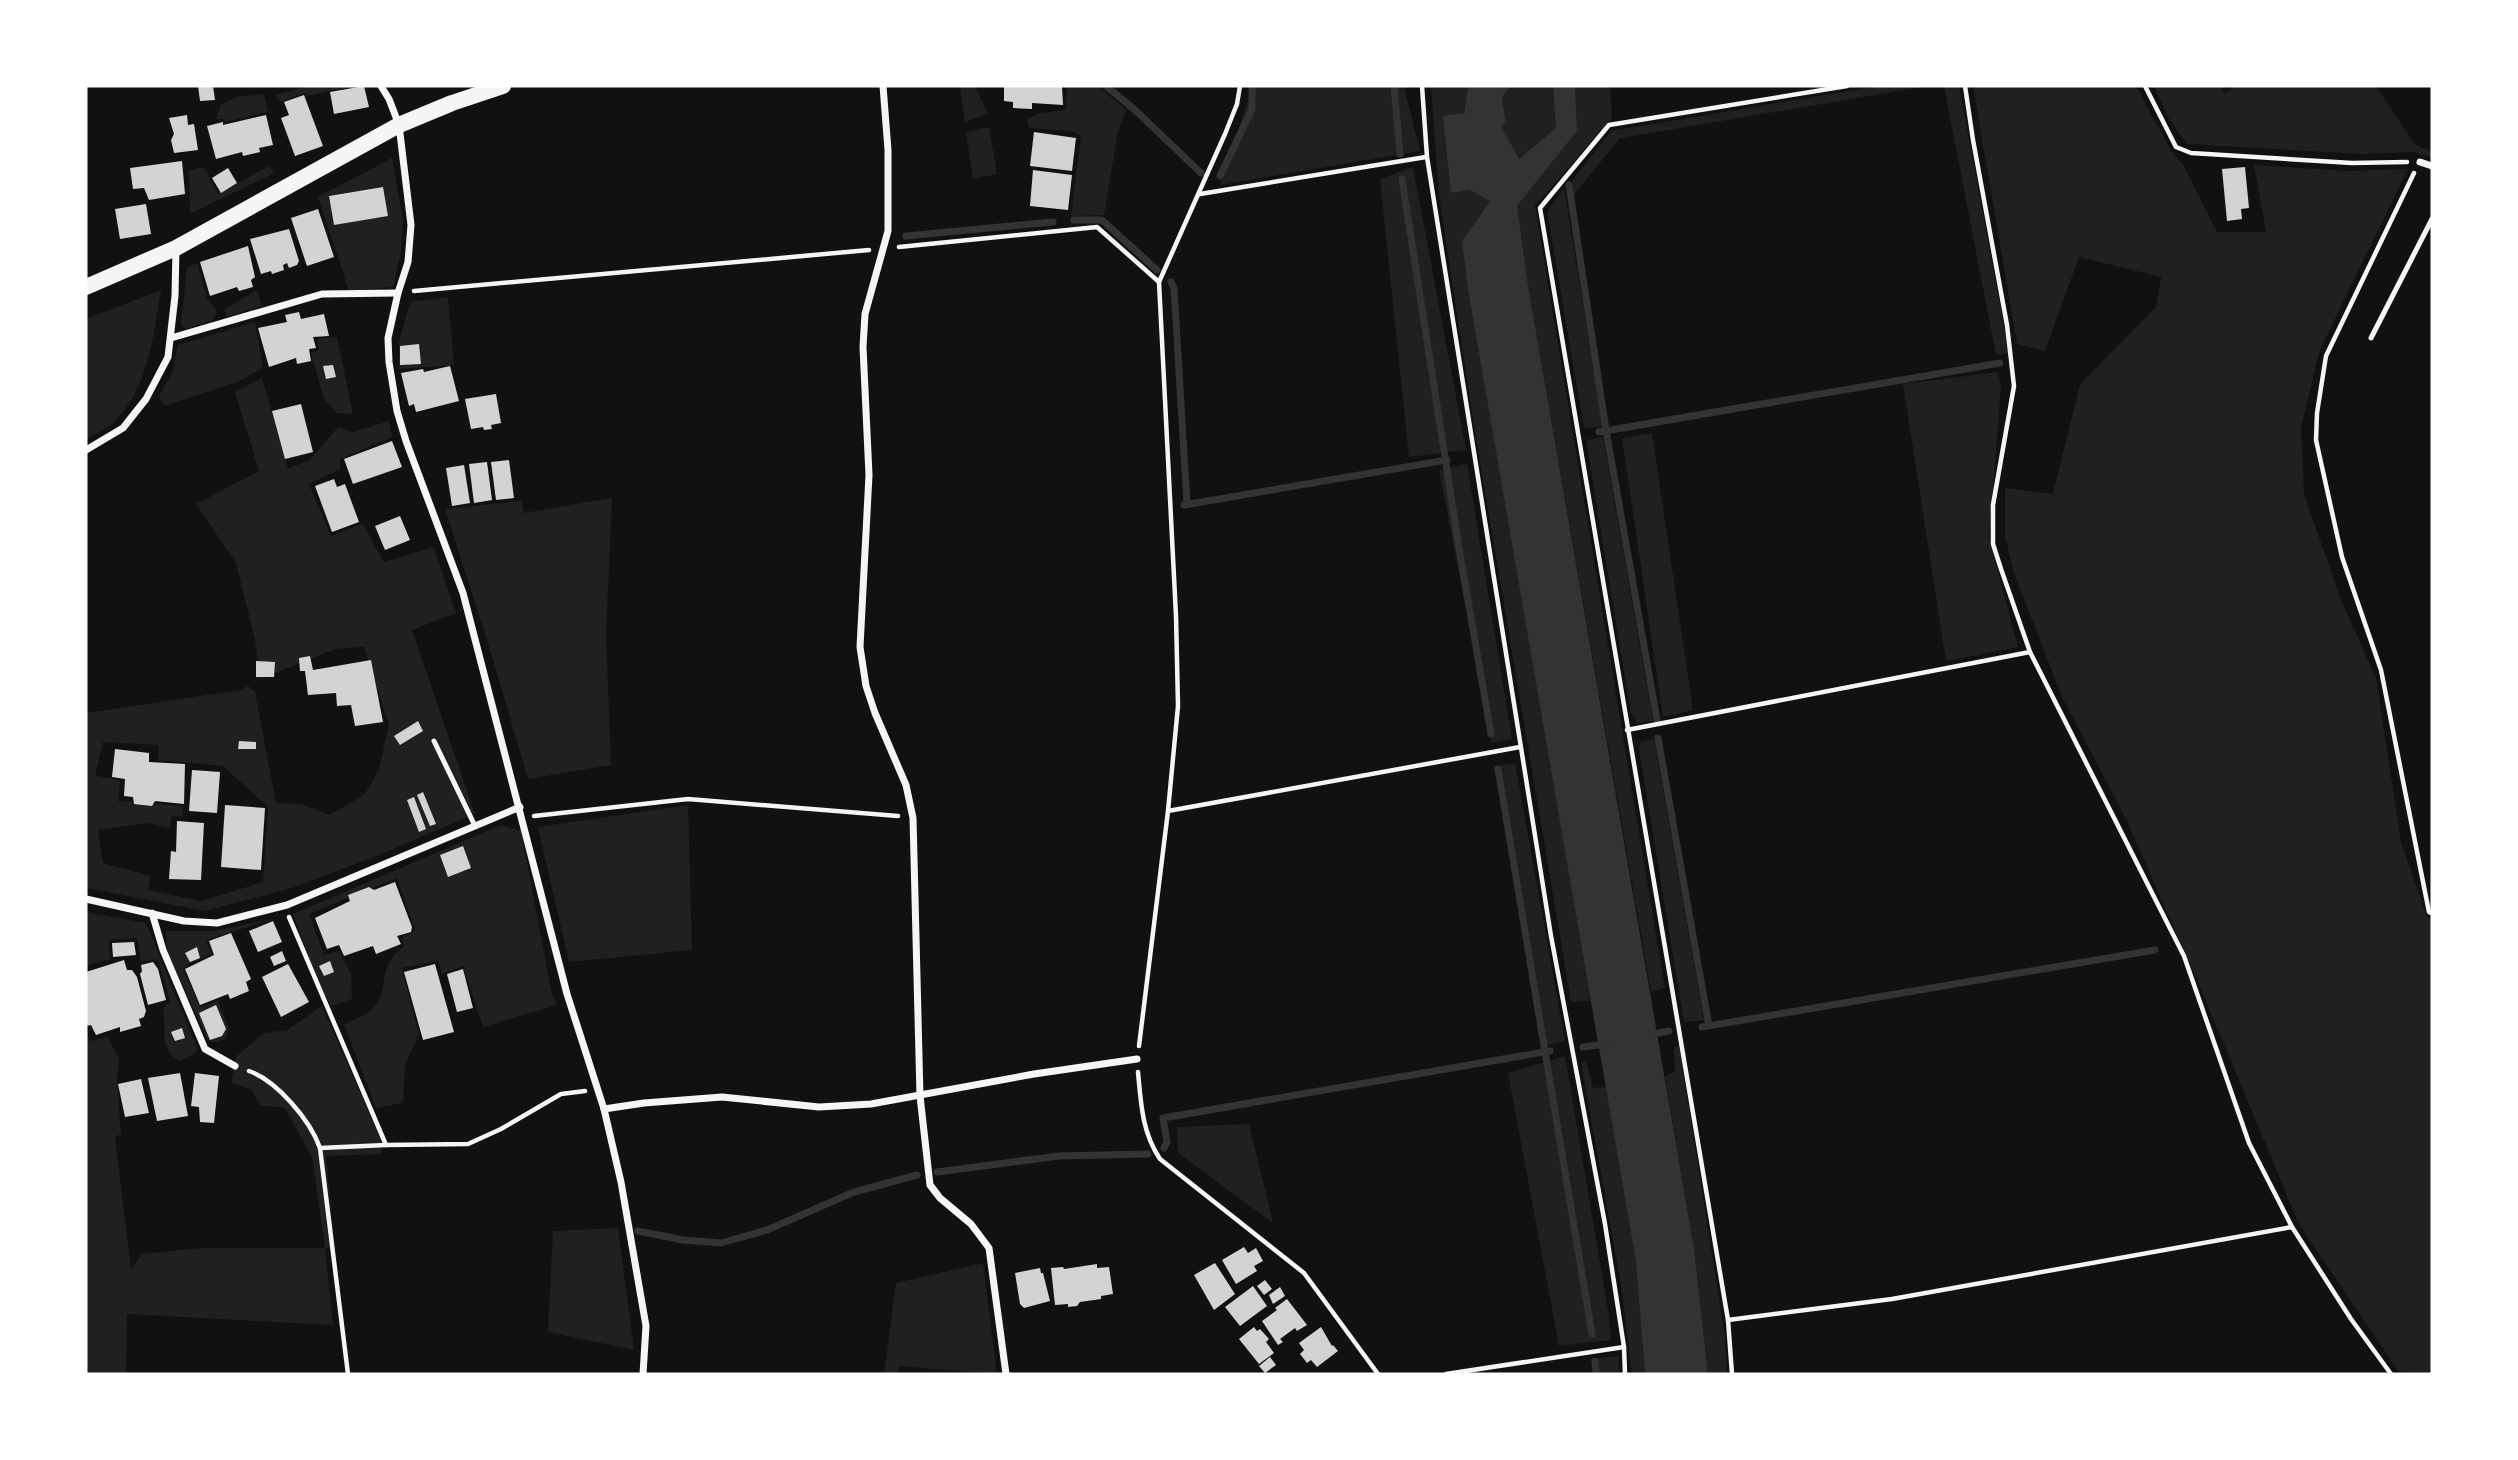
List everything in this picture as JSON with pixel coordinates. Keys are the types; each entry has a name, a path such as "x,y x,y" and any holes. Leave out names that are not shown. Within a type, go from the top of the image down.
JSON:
{"main road":[{"path":"86,287 176,248 399,125 503,86"}],"street":[{"path":"381,86 399,125 411,225 408,262 388,338 388,362 397,411 406,442 463,593 567,995 604,1109 621,1182 646,1326 643,1374"},
{"path":"883,86 888,231 865,314 863,347 869,475 860,647 874,713 906,785 913,818 920,1096 930,1185 940,1198 971,1224 989,1248 1006,1374"},
{"path":"2420,162 2432,166"},
{"path":"86,450 124,428 146,399 168,358 175,296 176,248"},
{"path":"170,338 322,294 398,293"},
{"path":"86,899 184,920 216,923 287,905 520,807"},
{"path":"152,913 163,950 205,1049 235,1066"},
{"path":"604,1109 644,1102 722,1097 819,1107 871,1104 1034,1074 1137,1059"}],"lane":[{"path":"2371,338 2432,219"},
{"path":"435,741 475,826"}],"path":[{"path":"1240,86 1237,104 1159,282 1177,693 1168,811 1137,1059 1143,1120 1151,1145 1160,1159 1304,1273 1377,1374"},
{"path":"1422,86 1427,157 1551,936 1605,1224 1625,1347 1625,1374"},
{"path":"1732,1374 1728,1320 1540,208 1609,125 1847,86"},
{"path":"1965,86 1972,141 2007,325 2014,386 1993,505 1993,544 2030,652 2184,956 2249,1143 2292,1227 2351,1319 2391,1374"},
{"path":"2146,86 2176,147 2191,153 2352,163 2420,162 2326,356 2317,413 2316,440 2342,557 2381,670 2429,912 2432,913"},
{"path":"1199,194 1427,157"},
{"path":"398,293 1097,227 1159,282"},
{"path":"1627,730 2030,652"},
{"path":"1168,811 1520,747"},
{"path":"523,817 688,799 913,818"},
{"path":"287,905 290,922 386,1144"},
{"path":"235,1066 263,1076 313,1130 320,1148 348,1374"},
{"path":"320,1148 386,1144 468,1144 501,1129 561,1094 597,1089"},
{"path":"1728,1320 1892,1299 2292,1227"},
{"path":"1446,1374 1625,1347"}],"shaded area":[{"path":"309,86 355,86 307,96 305,93 280,102 275,95"},
{"path":"960,86 975,86 988,114 965,122"},
{"path":"1067,86 1098,86 1126,110 1118,131 1104,215 1071,216 1081,135 1069,131 1029,128 1027,119 1040,113 1066,110"},
{"path":"1253,86 1404,86 1420,151 1220,185"},
{"path":"1431,86 1468,87 1451,193 1469,190 1490,201 1462,241 1468,290 1591,1001 1571,1002 1476,438 1439,196"},
{"path":"1461,86 1510,86 1502,97 1506,123 1501,126 1519,159 1556,128 1553,86 1575,86 1577,131 1517,206 1528,285 1694,1248 1708,1374 1645,1374 1636,1262 1468,290 1462,241 1490,201 1469,190 1451,193 1443,116 1464,113 1468,88"},
{"path":"1510,86 1553,86 1557,128 1519,159 1500,126 1506,123 1502,97"},
{"path":"1575,86 1610,86 1612,118 1535,206 1665,988 1651,992 1528,285 1517,206 1577,131"},
{"path":"1878,86 1929,86 1620,138 1573,196 1572,181 1611,131"},
{"path":"1944,86 1959,86 2009,353 1996,355"},
{"path":"1973,86 2136,86 2172,152 2184,166 2217,232 2266,232 2254,165 2348,171 2408,169 2319,352 2301,428 2304,494 2341,600 2376,678 2401,842 2427,917 2432,920 2432,1373 2398,1371 2299,1224 2195,975 2125,817 2063,699 2014,574 2005,536 2005,488 2053,494 2080,384 2156,307 2161,277 2079,257 2045,351 2017,344"},
{"path":"2154,86 2219,86 2225,94 2235,86 2376,86 2415,145 2432,151 2432,157 2411,152 2361,154 2187,144 2169,119"},
{"path":"264,94 268,112 225,122 224,119 216,119 221,104 237,97"},
{"path":"989,127 997,174 973,179 966,132"},
{"path":"392,158 403,220 401,252 393,287 349,291 318,197","holes":["383,187 388,216 334,225 329,196"]},
{"path":"269,166 274,173 190,214 189,170 204,167 218,194"},
{"path":"1413,167 1466,450 1409,457 1380,179"},
{"path":"1564,188 1603,427 1584,428 1547,212"},
{"path":"197,263 207,298 217,311 213,320 186,329 181,324 187,267"},
{"path":"161,290 148,357 137,390 115,421 86,439 86,319"},
{"path":"257,290 262,306 226,317 225,309"},
{"path":"448,297 454,365 399,369 399,342 410,302"},
{"path":"255,322 263,368 237,382 164,406 159,396 173,370 178,345"},
{"path":"337,337 353,414 337,413 324,399 311,353 319,350 317,339"},
{"path":"1998,372 2001,388 1989,538 2018,647 1946,661 1903,384"},
{"path":"262,378 288,468 309,461 338,427 353,432 389,421 392,437 340,459 340,469 309,484 331,536 363,524 384,562 434,547 456,613 412,630 475,814 292,888 205,911 86,888 86,713 241,690 248,686 255,692 276,803 301,804 330,815 365,794 379,769 389,725 364,647 335,649 260,679 255,640 236,563 196,504 259,471 235,392","holes":["103,742 159,745 158,760 223,766 268,807 263,882 202,901 148,890 151,876 103,863 98,830 147,823 169,828 172,816 182,817 183,806 118,801 120,780 95,776"]},
{"path":"1652,433 1693,710 1663,717 1622,438"},
{"path":"1603,437 1653,721 1638,723 1631,713 1586,440"},
{"path":"1467,464 1512,739 1492,743 1439,470"},
{"path":"612,498 606,634 611,765 528,779 445,509 521,501 524,513"},
{"path":"1654,739 1704,1020 1684,1022 1639,749 1640,742"},
{"path":"1515,763 1565,1041 1543,1046 1497,766"},
{"path":"688,805 692,950 569,962 538,827"},
{"path":"501,825 521,831 552,995 557,1005 483,1027 463,966 442,974 438,961 402,968 419,1035 405,1065 403,1103 376,1108 344,1024 363,1016 373,1008 382,993 389,963 404,946 402,938 415,930 397,878 309,914 324,955 339,951 351,974 352,999 331,1006 313,971 293,914"},
{"path":"86,912 146,923 198,1050 191,1056 180,1061 166,1045 163,1008 170,1001 158,959 141,962 137,938 109,940 110,959 86,966"},
{"path":"276,918 206,940 212,954 188,964 183,969 200,1007 218,1001 229,1028 226,1039 208,1041 168,953 166,931 213,931"},
{"path":"322,1006 381,1140 382,1154 326,1156 335,1249 325,1248 312,1157 285,1108 260,1105 251,1089 231,1083 236,1057 264,1033 287,1030"},
{"path":"86,1030 90,1041 108,1037 119,1059 117,1079 121,1134 115,1137 131,1270 142,1254 200,1248 325,1248 333,1325 127,1314 126,1374 86,1374"},
{"path":"1679,1045 1725,1337 1727,1374 1708,1374 1694,1248 1665,1076 1675,1072 1674,1047"},
{"path":"1565,1056 1611,1340 1559,1346 1508,1073"},
{"path":"1586,1061 1593,1088 1606,1087 1636,1262 1645,1374 1632,1374 1622,1290 1581,1063"},
{"path":"1249,1124 1273,1223 1178,1153 1177,1127"},
{"path":"618,1228 634,1350 548,1332 553,1231"},
{"path":"983,1263 997,1374 899,1366 897,1374 884,1374 896,1283"},
{"path":"1619,1356 1619,1374 1594,1374 1594,1359"}],"building":[{"path":"198,86 213,86 215,100 200,101"},
{"path":"364,86 369,107 334,114 330,92"},
{"path":"1004,86 1062,86 1063,105 1032,103 1032,109 1013,108 1013,102 1004,101"},
{"path":"304,95 323,146 295,156 281,118 289,115 284,102"},
{"path":"187,115 188,125 194,124 198,150 174,153 171,140 174,134 169,118"},
{"path":"266,115 273,145 259,148 260,152 243,156 242,152 216,159 207,126"},
{"path":"1034,132 1076,138 1072,171 1030,166"},
{"path":"182,161 185,194 149,200 144,188 133,189 130,168"},
{"path":"2245,167 2249,208 2241,209 2242,219 2227,221 2222,169"},
{"path":"228,168 237,183 221,193 212,178"},
{"path":"1033,170 1072,175 1068,210 1030,206"},
{"path":"383,187 388,216 334,225 329,196"},
{"path":"146,204 151,234 120,239 115,209"},
{"path":"318,209 334,257 307,266 291,218"},
{"path":"289,229 299,261 297,265 289,268 287,263 283,265 284,270 261,274 250,239"},
{"path":"248,246 255,277 251,280 253,287 239,291 237,287 210,296 200,262"},
{"path":"299,312 301,319 324,314 329,336 313,337 316,348 309,349 311,361 297,364 296,358 269,367 258,328 287,322 285,315"},
{"path":"419,344 421,364 400,365 400,346"},
{"path":"333,365 336,377 326,379 323,366"},
{"path":"450,366 459,401 416,412 414,404 409,406 401,373 423,369 424,372"},
{"path":"496,394 501,423 491,425 492,429 471,429 465,399"},
{"path":"301,404 313,452 285,459 272,411"},
{"path":"392,441 402,467 353,484 344,459"},
{"path":"509,460 514,498 496,500 491,462"},
{"path":"487,462 492,500 474,503 469,464"},
{"path":"464,465 470,503 452,506 446,468"},
{"path":"334,479 337,487 345,484 359,522 332,532 315,486"},
{"path":"400,516 410,540 385,550 375,526"},
{"path":"310,656 313,670 371,660 383,722 355,726 351,705 337,706 336,693 308,695 305,671 300,671 299,658"},
{"path":"256,661 275,662 274,677 256,677"},
{"path":"418,721 423,731 400,745 394,736"},
{"path":"239,741 256,742 256,749 238,749"},
{"path":"115,749 149,753 149,762 185,764 184,804 155,801 152,806 134,804 133,797 124,796 125,779 112,777"},
{"path":"192,770 220,772 217,813 189,811"},
{"path":"423,792 436,824 430,826 417,795"},
{"path":"414,797 426,829 419,832 407,800"},
{"path":"225,805 265,808 261,870 221,867"},
{"path":"177,821 204,823 201,880 169,879 171,851 176,852"},
{"path":"463,846 471,868 448,877 440,855"},
{"path":"395,882 412,927 411,932 397,936 401,944 376,954 373,946 344,956 339,945 327,949 315,918 350,901 348,895 369,887 374,890"},
{"path":"273,921 282,942 258,952 249,931"},
{"path":"231,933 251,979 246,982 249,991 230,999 228,994 200,1005 185,969 214,955 209,941"},
{"path":"134,942 136,955 113,957 112,943"},
{"path":"197,947 200,958 190,962 185,953"},
{"path":"282,951 286,961 274,966 270,957"},
{"path":"124,960 127,970 132,970 137,977 146,1011 144,1017 139,1019 141,1026 120,1032 120,1027 96,1035 91,1025 86,1026 86,972"},
{"path":"330,961 334,972 324,976 319,966"},
{"path":"153,962 158,969 166,1000 148,1005 140,974 141,965"},
{"path":"288,964 309,1002 281,1017 262,977"},
{"path":"435,964 454,1032 423,1040 404,972"},
{"path":"463,969 473,1008 457,1012 447,974"},
{"path":"216,1005 226,1029 222,1036 210,1040 199,1013"},
{"path":"182,1028 185,1038 175,1041 171,1032"},
{"path":"180,1073 188,1116 157,1121 148,1078"},
{"path":"195,1073 219,1076 214,1123 200,1122 199,1107 191,1106"},
{"path":"141,1079 149,1113 125,1117 118,1084"},
{"path":"1244,1247 1248,1253 1256,1248 1263,1261 1254,1266 1257,1271 1236,1284 1222,1260"},
{"path":"1215,1263 1235,1294 1214,1310 1194,1275"},
{"path":"1097,1264 1097,1268 1109,1267 1113,1294 1080,1302 1077,1306 1055,1305 1051,1268 1064,1269"},
{"path":"1040,1268 1050,1301 1024,1308 1020,1304 1015,1273"},
{"path":"1265,1280 1272,1289 1264,1295 1257,1286"},
{"path":"1253,1286 1267,1306 1240,1326 1225,1307"},
{"path":"1280,1287 1285,1296 1273,1304 1269,1295"},
{"path":"1287,1299 1307,1325 1297,1331 1295,1328 1280,1339 1283,1342 1278,1345 1262,1321"},
{"path":"1254,1327 1257,1331 1260,1329 1269,1339 1266,1342 1274,1353 1259,1364 1239,1339"},
{"path":"1321,1327 1338,1351 1317,1367 1311,1360 1307,1363 1300,1354 1304,1350 1299,1343"},
{"path":"1270,1357 1276,1365 1265,1373 1259,1366"}],"waterway":[{"path":"1106,86 1201,173"},
{"path":"1220,176 1252,109 1252,86"},
{"path":"1394,86 1400,154"},
{"path":"1402,179 1459,548 1491,734"},
{"path":"1569,185 1606,430 1657,720"},
{"path":"1074,220 1102,220 1157,270"},
{"path":"906,236 1053,222"},
{"path":"1171,282 1174,288 1187,504"},
{"path":"1599,432 2000,363"},
{"path":"1184,505 1447,460"},
{"path":"1658,738 1709,1026"},
{"path":"1498,769 1592,1334"},
{"path":"1702,1027 2155,950"},
{"path":"1653,1034 1669,1031"},
{"path":"1583,1047 1606,1044"},
{"path":"1164,1148 1167,1142 1163,1118 1550,1051"},
{"path":"937,1172 1059,1156 1148,1154"},
{"path":"638,1231 683,1240 721,1243 767,1230 854,1192 917,1175"},
{"path":"1595,1361 1596,1374"}]}
